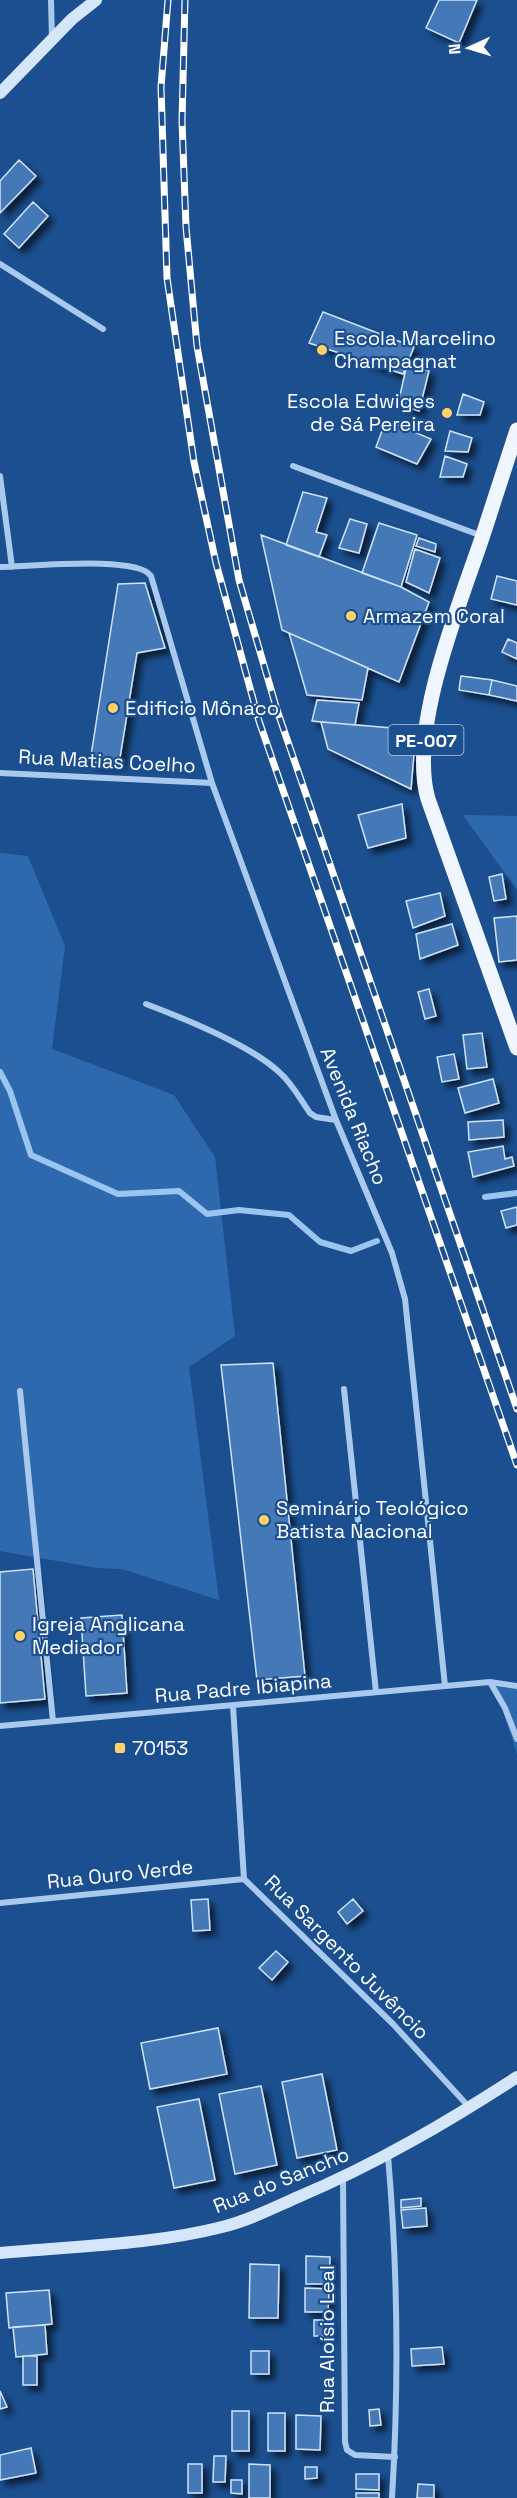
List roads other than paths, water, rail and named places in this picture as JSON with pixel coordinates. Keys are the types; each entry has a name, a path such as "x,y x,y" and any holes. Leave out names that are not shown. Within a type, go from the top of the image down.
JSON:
{"main road":[{"name":"PE-007","path":"517,430 447,638 432,698 424,754 424,776 428,799 517,1048"}],"street":[{"path":"51,0 52,39"},
{"path":"0,93 52,39 96,0"},
{"path":"0,264 103,329"},
{"path":"293,466 483,536"},
{"path":"0,476 12,567 0,567"},
{"name":"Avenida Riacho","path":"12,567 120,564 144,569 151,576 212,783 336,1120 392,1253 405,1299 445,1686"},
{"name":"Rua Matias Coelho","path":"0,773 212,783"},
{"path":"146,1004 184,1018 279,1071 310,1113 316,1117 336,1120"},
{"path":"344,1389 376,1692"},
{"path":"20,1391 53,1721"},
{"path":"490,1682 505,1708 517,1739"},
{"name":"Rua Padre Ibiapina","path":"0,1726 490,1682 517,1686"},
{"name":"Rua Sargento Juvêncio","path":"233,1706 244,1879 393,2024 470,2108"},
{"name":"Rua Ouro Verde","path":"0,1903 244,1879"},
{"name":"Rua do Sancho","path":"0,2253 135,2240 222,2227 250,2218 388,2156 470,2108 517,2077"},
{"path":"388,2156 395,2241 398,2338 392,2498"},
{"name":"Rua Aloísio Leal","path":"343,2178 345,2442 347,2450 355,2455 395,2457"}],"waterway":[{"path":"0,1072 10,1091 31,1155 118,1194 179,1191 207,1214 239,1210 289,1215 320,1242 351,1251 377,1241"},
{"path":"485,1197 517,1193"}],"railway":[{"path":"168,0 161,87 167,278 194,462 216,563 259,721 517,1465"},
{"path":"185,0 182,121 186,227 197,346 239,580 277,710 517,1409"}],"place":[{"name":"Escola Marcelino Champagnat","path":"322,350"},
{"name":"Escola Edwiges de Sá Pereira","path":"447,413"},
{"name":"Armazem Coral","path":"351,616"},
{"name":"Edificio Mônaco","path":"113,708"},
{"name":"Seminário Teológico Batista Nacional","path":"264,1520"},
{"name":"Igreja Anglicana Mediador","path":"20,1636"},
{"name":"70153","path":"120,1748"}]}
